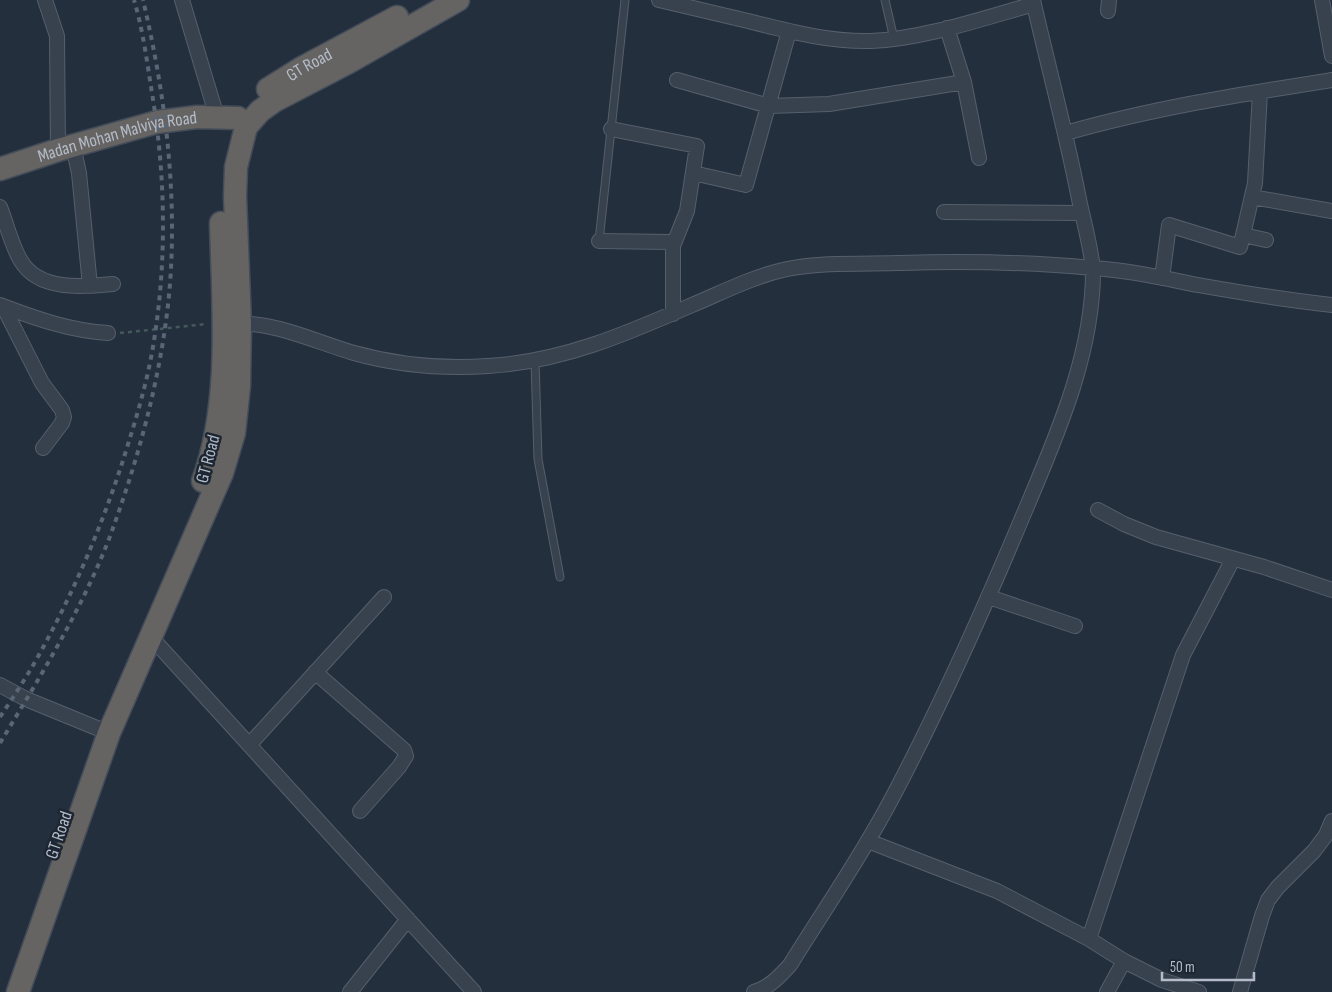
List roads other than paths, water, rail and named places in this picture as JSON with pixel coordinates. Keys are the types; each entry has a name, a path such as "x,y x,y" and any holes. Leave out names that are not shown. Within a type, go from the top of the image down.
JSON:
{"highway":[{"name":"GT Road","path":"4,992 80,776 150,636 219,482 234,433 239,386 220,182 234,121 248,104 300,69 428,0"},
{"path":"234,121 260,111 274,101 349,62 458,0"},
{"name":"Madan Mohan Malviya Road","path":"0,169 157,122 197,117 234,121"},
{"name":"GT Road","path":"18,992 104,731 150,608 182,541 209,466 217,429 232,324"}],"street":[{"path":"45,0 57,36 59,100 66,148 80,182 90,286"},
{"path":"182,0 234,121"},
{"path":"659,0 789,31 827,38 852,40 894,39 947,28 1034,2 1066,133 1093,268 1092,297 1076,378 1040,474 989,597 936,710 891,800 868,841 790,965 764,989 754,992"},
{"path":"1322,0 1332,56"},
{"path":"947,28 964,82 979,158"},
{"path":"693,173 746,185 789,31"},
{"path":"677,80 769,106 829,104 964,82"},
{"path":"1066,133 1111,120 1219,98 1332,80"},
{"path":"1162,278 1169,225 1240,247 1255,183 1260,92"},
{"path":"611,129 697,146 687,211 674,246 673,314"},
{"path":"1252,197 1332,211"},
{"path":"0,207 20,260 31,274 49,283 90,286 113,284"},
{"path":"944,212 1082,213"},
{"path":"1243,235 1266,240"},
{"path":"598,241 670,242 674,246"},
{"path":"232,324 269,327 352,352 398,362 466,367 490,366 562,356 596,345 767,274 808,266 887,263 969,262 1093,268 1332,306"},
{"path":"1,305 54,322 108,333"},
{"path":"1,305 42,383 62,410 64,417 62,423 43,448"},
{"path":"1098,510 1124,524 1156,537 1332,590"},
{"path":"1089,939 1182,656 1233,559"},
{"path":"249,745 384,597"},
{"path":"989,597 1075,626"},
{"path":"150,636 474,992"},
{"path":"315,672 404,750 406,756 399,767 360,811"},
{"path":"0,684 26,699 104,731"},
{"path":"1240,992 1268,900 1278,887 1314,851 1326,835 1332,821"},
{"path":"868,841 997,891 1089,939 1124,961 1162,980 1198,992"},
{"path":"350,992 408,919"},
{"path":"1107,992 1124,961"}],"lane":[{"path":"598,241 625,0"},
{"path":"885,0 894,39"},
{"path":"536,361 538,459 560,577"}],"railway":[{"path":"0,717 40,653 79,576 111,496 129,441 153,347 159,304 163,244 162,183 152,93 134,0"},
{"path":"0,743 73,618 98,566 130,477 156,381 167,316 172,248 172,213 163,106 143,0"}]}
